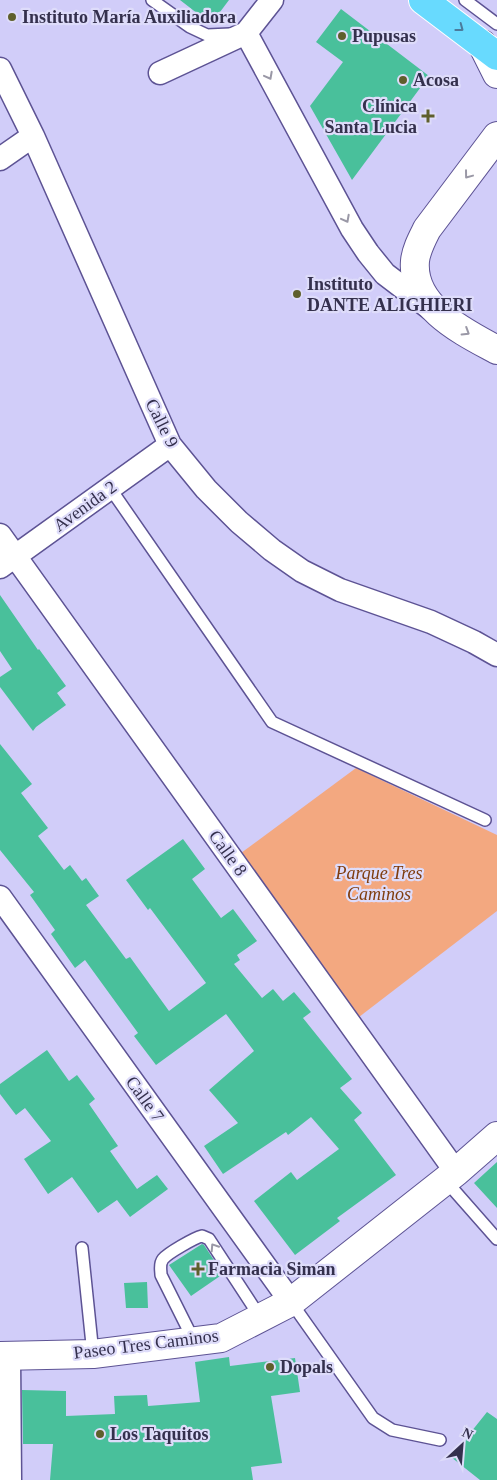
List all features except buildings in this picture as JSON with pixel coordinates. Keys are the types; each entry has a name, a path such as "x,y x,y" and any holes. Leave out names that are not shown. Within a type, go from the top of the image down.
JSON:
{"main road":[{"path":"423,0 492,41"}],"street":[{"path":"160,74 246,33 272,0"},
{"path":"246,33 352,229 368,253 385,274 407,292 466,333 497,350"},
{"path":"492,41 497,74"},
{"name":"Calle 9","path":"0,69 32,136 170,445 206,489 239,522 272,550 302,571 340,590 431,622 497,655"},
{"path":"0,158 32,136"},
{"path":"436,312 417,280 415,262 419,244 427,229 497,136"},
{"name":"Avenida 2","path":"7,561 170,445"},
{"name":"Calle 8","path":"0,535 7,561 450,1176"},
{"name":"Calle 7","path":"0,897 291,1302"},
{"name":"Paseo Tres Caminos","path":"4,1356 93,1354 221,1338 291,1302 450,1176 497,1136"},
{"path":"4,1356 10,1480"}],"lane":[{"path":"152,0 190,27 207,35 246,33"},
{"path":"465,0 492,41"},
{"path":"110,488 272,722 484,820"},
{"path":"450,1176 497,1239"},
{"path":"194,1341 161,1275 160,1266 162,1260 195,1238 202,1236 209,1239 260,1317"},
{"path":"82,1248 93,1354"},
{"path":"291,1302 373,1418 392,1430 440,1440"}],"green space":[{"name":"Parque Tres Caminos","path":"356,768 497,835 497,911 359,1017 241,853"}],"place":[{"name":"Instituto María Auxiliadora","path":"12,17"},
{"name":"Pupusas","path":"342,36"},
{"name":"Acosa","path":"403,80"},
{"name":"Clínica Santa Lucia","path":"428,116"},
{"name":"Instituto DANTE ALIGHIERI","path":"297,294"},
{"name":"Farmacia Siman","path":"198,1269"},
{"name":"Dopals","path":"270,1367"},
{"name":"Los Taquitos","path":"100,1434"}]}
